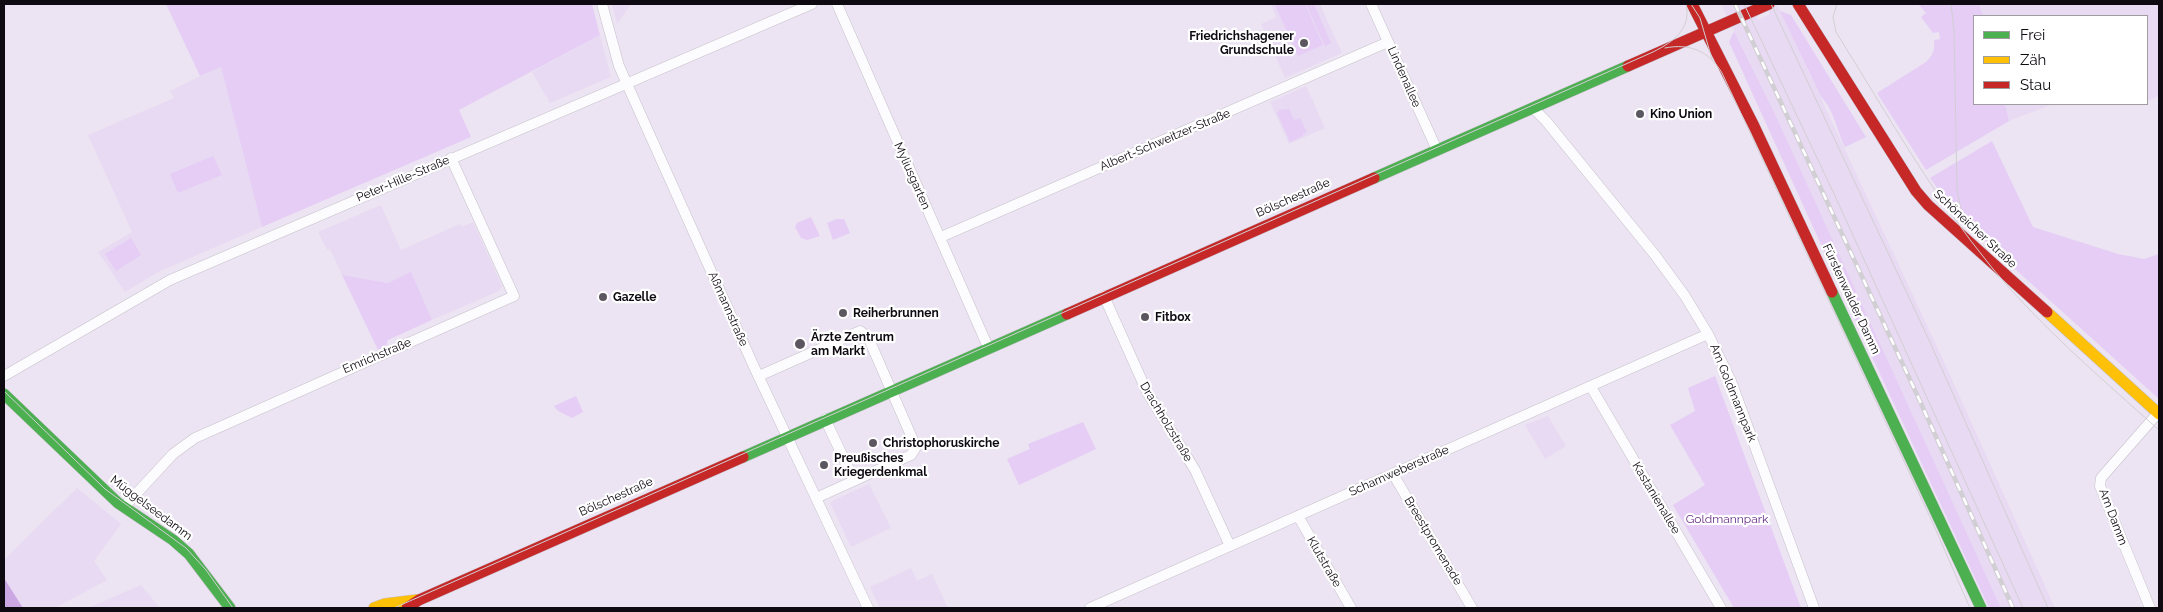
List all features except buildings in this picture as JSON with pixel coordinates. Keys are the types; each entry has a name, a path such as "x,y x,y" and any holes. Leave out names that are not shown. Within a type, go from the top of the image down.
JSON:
{"main road":[{"name":"Fürstenwalder Damm","path":"1692,4 1708,31 1754,126 1980,608"},
{"name":"Bölschestraße","path":"407,608 419,600 890,390 1769,4"},
{"name":"Schöneicher Straße","path":"1798,4 1916,191 1928,205 2158,413"},
{"name":"Müggelseedamm","path":"4,394 81,469 124,507 173,540 189,554 230,608"},
{"name":"Bölschestraße","path":"374,608 385,604 419,600"}],"street":[{"name":"Aßmannstraße","path":"602,4 619,66 759,376 868,608"},
{"name":"Peter-Hille-Straße","path":"4,376 170,280 812,4"},
{"name":"Myliusgarten","path":"837,4 988,347"},
{"name":"Lindenallee","path":"1371,4 1437,150"},
{"name":"Albert-Schweitzer-Straße","path":"941,237 1388,42"},
{"name":"Am Goldmannpark","path":"1533,108 1546,121 1655,255 1686,296 1708,334 1731,381 1814,608"},
{"name":"Emrichstraße","path":"124,507 173,454 202,434 514,296 451,158"},
{"name":"Drachholzstraße","path":"1104,296 1148,392 1203,486 1230,546"},
{"path":"759,376 860,331 868,337 916,447 911,455 816,498"},
{"name":"Scharnweberstraße","path":"1090,608 1708,334"},
{"name":"Kastanienallee","path":"1591,387 1721,608"},
{"name":"Am Damm","path":"2150,608 2100,486 2101,478 2158,413"},
{"path":"825,419 854,480"},
{"name":"Breestpromenade","path":"1393,474 1472,608"},
{"name":"Klutstraße","path":"1298,516 1351,608"}],"shaded area":[{"path":"612,4 631,4 617,24"},
{"name":"Friedrichshagener Grundschule","path":"1271,4 1320,4 1342,53 1285,78 1261,24 1276,17"},
{"path":"1721,4 1750,4 1758,20 1770,14 1765,4 1777,4 1945,364 2055,608 2001,608 1775,114"},
{"path":"1979,4 2159,4 2159,96 2148,101 2148,15 1983,15"},
{"path":"600,35 611,77 550,103 532,72"},
{"path":"221,66 262,227 158,272 125,292 98,252 132,232 88,135 174,98 170,91"},
{"path":"1306,86 1325,128 1289,144 1270,102"},
{"path":"2005,105 2050,105 2009,121"},
{"path":"381,205 401,250 460,224 462,227 473,222 502,286 499,291 432,320 411,273 388,283 342,275 330,249 327,250 318,232"},
{"path":"1548,416 1566,446 1545,459 1525,425"},
{"path":"869,484 891,528 851,547 830,503"},
{"path":"77,488 121,524 94,561 107,580 55,608 23,608 4,578 4,560"},
{"path":"911,568 917,581 932,574 948,608 880,608 870,587"},
{"path":"4,578 23,608 4,608"},
{"path":"141,585 160,608 88,608"}],"green space":[{"path":"166,4 592,4 600,35 459,110 471,137 262,227 221,67 200,76"},
{"path":"1305,4 1323,45 1298,56 1275,5"},
{"path":"1306,4 1314,4 1331,43 1325,46"},
{"path":"1918,4 1979,4 1983,15 1973,15 1973,105 2005,105 2009,121 1926,170 1877,93 1926,62 1930,57 1933,52 1934,40 1940,39 1939,32 1933,33 1921,17 1926,13"},
{"path":"1780,11 1791,15 1866,137 1845,147 1832,114 1821,97"},
{"path":"1734,31 1775,114 2001,608 1989,608 1873,359 1729,42"},
{"path":"1289,109 1294,120 1300,118 1307,132 1290,142 1277,113 1279,110"},
{"path":"1992,141 2033,227 2118,254 2144,259 2159,254 2159,399 1962,221 1930,178"},
{"path":"213,156 222,175 178,193 170,174"},
{"path":"811,217 820,236 807,240 801,238 795,227 797,223"},
{"path":"837,219 844,219 850,233 833,240 827,223"},
{"path":"131,238 141,255 116,271 105,254"},
{"path":"411,272 432,320 388,340 386,346 378,350 342,275 388,283"},
{"name":"Goldmannpark","path":"1715,376 1801,608 1734,608 1673,505 1705,485 1670,425 1695,411 1688,388"},
{"path":"576,396 583,412 572,418 558,411 554,406"},
{"path":"1083,422 1096,449 1019,485 1007,459 1030,449 1028,444"}],"tram line":[{"path":"394,608 1653,52 1679,34 1686,21 1686,4"},
{"path":"1691,4 1700,18 1712,59"},
{"path":"1744,4 1835,196 2023,608"},
{"path":"1771,4 1929,340 2048,608"},
{"path":"1837,4 1833,17 1836,32 1930,183 1971,241 2012,291 2052,333 2159,430"},
{"path":"1951,4 1954,30 1957,188 1961,212 1968,229"},
{"path":"1665,48 1683,47 1698,50 1711,59 1722,73 1931,519 1970,608"},
{"path":"4,391 105,489 186,548 206,570 233,608"}],"railway":[{"path":"1735,4 1919,399 2013,608"}],"traffic: fast":[{"path":"1374,178 1628,66"},
{"path":"1832,292 1981,608"},
{"path":"743,457 1067,314"},
{"path":"4,394 118,503 173,540 189,554 230,608"}],"traffic: slow":[{"path":"2047,312 2159,414"},
{"path":"374,608 385,604 417,600"}],"traffic: jam":[{"path":"1692,4 1754,126 1832,292"},
{"path":"1628,66 1769,4"},
{"path":"1798,4 1916,191 1928,205 2047,312"},
{"path":"1067,314 1374,178"},
{"path":"407,608 419,600 743,457"}],"place":[{"name":"Friedrichshagener Grundschule","path":"1304,43"},
{"name":"Kino Union","path":"1640,114"},
{"name":"Gazelle","path":"603,297"},
{"name":"Reiherbrunnen","path":"843,313"},
{"name":"Fitbox","path":"1145,317"},
{"name":"Ärzte Zentrum am Markt","path":"800,344"},
{"name":"Christophoruskirche","path":"873,443"},
{"name":"Preußisches Kriegerdenkmal","path":"824,465"}]}
